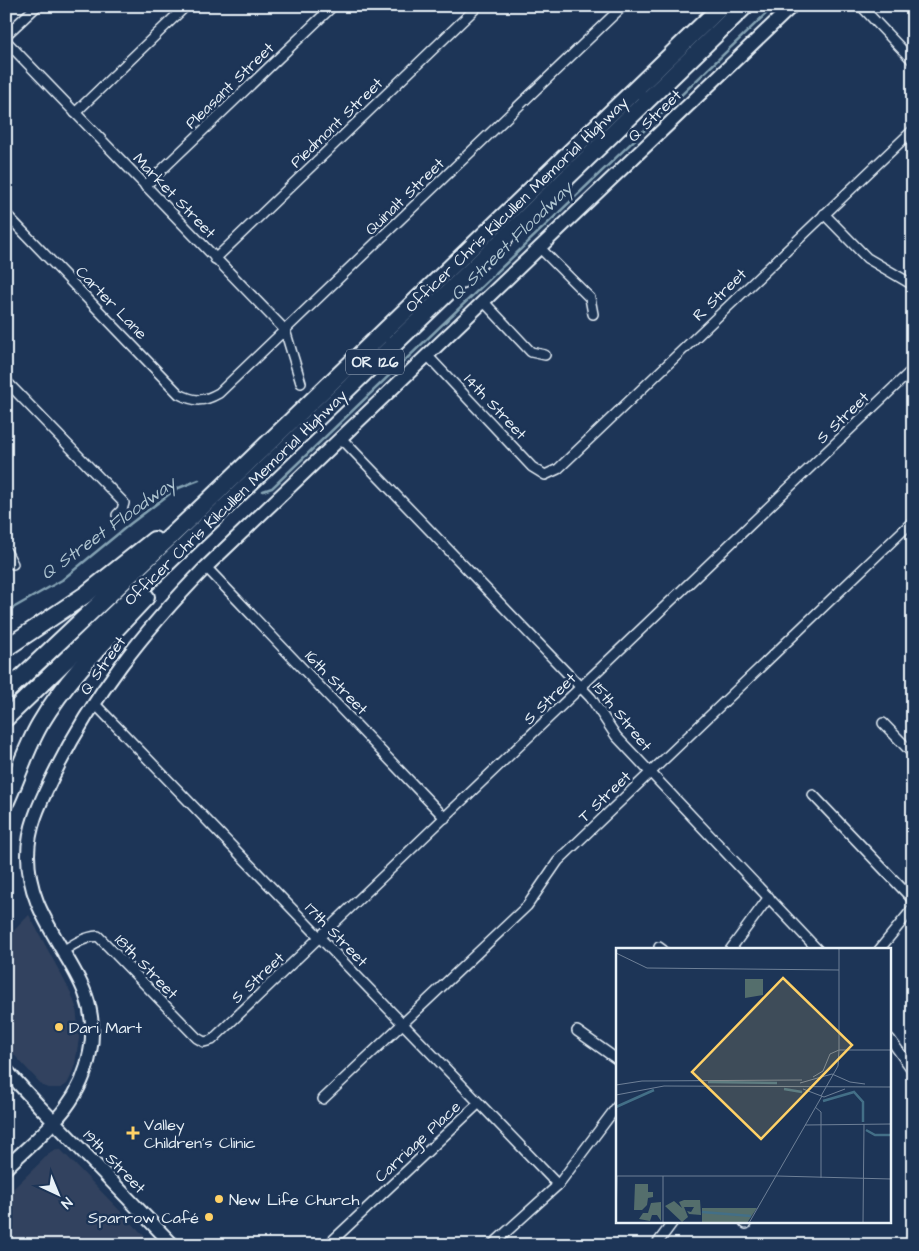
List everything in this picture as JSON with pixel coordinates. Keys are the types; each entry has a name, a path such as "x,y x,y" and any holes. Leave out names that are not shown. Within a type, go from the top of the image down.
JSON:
{"highway":[{"name":"Officer Chris Kilcullen Memorial Highway","path":"6,692 722,6"},
{"name":"Officer Chris Kilcullen Memorial Highway","path":"6,718 745,6"},
{"path":"6,648 85,595 151,541 180,527"},
{"path":"6,801 40,725 63,690 94,653 171,570 182,548"}],"street":[{"path":"6,36 37,6"},
{"path":"75,113 186,6"},
{"name":"Pleasant Street","path":"145,186 333,6"},
{"name":"Piedmont Street","path":"215,258 478,6"},
{"path":"608,6 614,15"},
{"name":"Quinalt Street","path":"202,400 219,393 623,6"},
{"name":"Q Street","path":"6,1168 70,1104 88,1069 92,1042 91,1016 86,996 77,976 40,911 33,893 29,874 28,853 31,827 41,801 62,757 94,703 148,630 206,567 792,6"},
{"path":"861,6 913,61"},
{"name":"Market Street","path":"6,41 285,330 301,383"},
{"name":"R Street","path":"544,475 558,469 913,130"},
{"name":"Carter Lane","path":"6,214 179,394 191,400 202,400"},
{"path":"824,214 867,258 913,286"},
{"path":"540,247 590,298 593,314"},
{"path":"484,302 531,352 545,355"},
{"name":"14th Street","path":"427,355 532,467 544,475"},
{"name":"S Street","path":"204,1042 212,1040 320,938 913,370"},
{"path":"6,381 124,503 122,510 116,515"},
{"name":"15th Street","path":"341,438 582,688 591,698 616,736 816,948"},
{"name":"T Street","path":"323,1100 527,906 558,861 913,521"},
{"path":"6,551 12,564"},
{"name":"16th Street","path":"206,567 445,818"},
{"name":"17th Street","path":"94,703 558,1185"},
{"path":"884,723 913,754"},
{"path":"813,795 913,900"},
{"path":"731,948 769,897"},
{"path":"881,948 913,908"},
{"name":"18th Street","path":"62,951 81,940 98,936 178,1021 204,1042"},
{"path":"577,1031 616,1059"},
{"path":"892,1042 913,1071"},
{"name":"19th Street","path":"6,1070 173,1245"},
{"name":"Carriage Place","path":"332,1242 478,1104"},
{"path":"496,1244 558,1185 616,1108"},
{"path":"656,1245 672,1224"}],"shaded area":[{"path":"29,915 71,993 76,1007 79,1038 75,1064 67,1084 61,1088 43,1086 6,1046 6,939"},
{"path":"61,1150 153,1245 6,1245 6,1197 52,1151"}],"waterway":[{"name":"Q Street Floodway","path":"263,491 272,488 774,6"},
{"name":"Q Street Floodway","path":"6,612 62,580 176,489 199,480"}],"place":[{"name":"Dari Mart","path":"59,1027"},
{"name":"Valley Children’s Clinic","path":"133,1133"},
{"name":"New Life Church","path":"219,1199"},
{"name":"Sparrow Café","path":"209,1217"}]}
